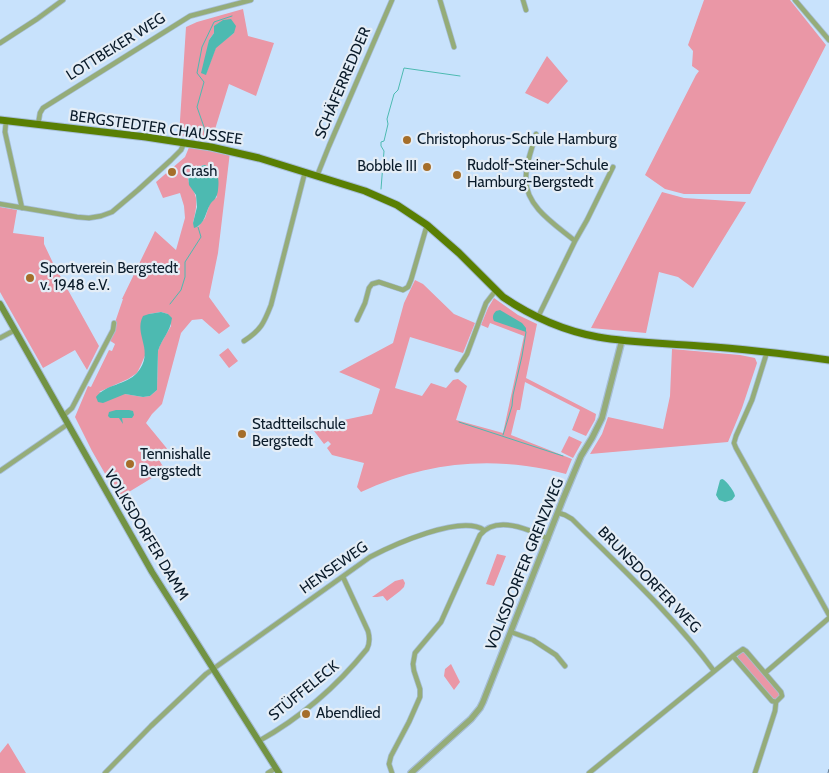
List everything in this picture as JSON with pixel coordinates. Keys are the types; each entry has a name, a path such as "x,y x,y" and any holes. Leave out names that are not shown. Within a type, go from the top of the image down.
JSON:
{"main road":[{"name":"BERGSTEDTER CHAUSSEE","path":"3,121 146,137 230,151 305,172 378,196 397,205 427,225 511,302 538,317 593,336 767,352 829,360"},
{"name":"VOLKSDORFER DAMM","path":"0,304 152,572 278,770"}],"street":[{"path":"0,43 38,19 63,0"},
{"name":"LOTTBEKER WEG","path":"38,125 43,108 190,16 251,0"},
{"name":"SCHÄFERREDDER","path":"317,176 392,0"},
{"path":"440,0 454,47"},
{"path":"523,0 526,10"},
{"path":"795,0 829,40"},
{"path":"3,121 22,208"},
{"path":"536,134 527,168 526,181 531,201 575,241"},
{"path":"0,204 77,217 101,216 112,212 138,190 179,152 184,143"},
{"path":"538,317 613,166"},
{"path":"244,341 257,332 264,322 271,305 305,172"},
{"path":"358,320 372,284 379,282 403,290 408,287 427,225"},
{"path":"458,370 467,354 486,303 496,290"},
{"path":"63,416 72,408 104,347 114,323"},
{"path":"0,338 15,330"},
{"name":"VOLKSDORFER GRENZWEG","path":"411,773 471,719 480,708 581,456 602,418 622,340"},
{"path":"765,672 829,616 734,443 752,400 767,352"},
{"path":"0,471 68,424"},
{"name":"BRUNSDORFER WEG","path":"559,513 572,519 618,564 690,640 714,671"},
{"name":"HENSEWEG","path":"105,773 150,726 213,669 382,550 416,536 440,529 462,526 478,526 484,530 494,525 504,525 528,530 548,539"},
{"path":"392,773 389,764 391,756 420,697 420,689 413,664 415,653 441,622 476,543 484,530"},
{"name":"STÜFFELECK","path":"260,741 275,732 337,684 367,649 369,644 368,630 343,577"},
{"path":"511,632 533,640 556,655 565,666"},
{"path":"589,773 740,650 744,649 782,693 782,696 776,702 775,711 755,773"},
{"path":"733,656 772,701 776,702"},
{"path":"268,773 278,770"}],"shaded area":[{"path":"704,0 790,0 826,45 750,194 684,194 665,189 645,175 699,71 692,66 693,51 688,45"},
{"path":"243,9 248,36 274,43 256,96 229,84 212,139 179,136 186,27","holes":["214,33 234,33 216,47 206,74 209,40"]},
{"path":"231,19 236,26 234,33 216,48 206,75 201,73 209,40 214,33 214,26 223,20"},
{"path":"547,56 568,81 548,104 525,93"},
{"path":"190,145 230,152 218,253 209,297 230,326 219,334 202,319 192,320 181,333 162,404 146,423 169,451 158,458 165,470 119,498 75,417 88,386 91,387 109,350 112,351 115,344 109,340 122,299 155,231 176,250 185,218 184,206 180,193 163,198 156,182 185,157","holes":["204,165 213,169 217,197 210,203 205,218 198,227 193,223 196,198 189,178 193,168","161,312 168,314 171,326 158,351 157,390 150,396 143,397 99,392 137,373 146,353 144,344 149,314"]},
{"path":"205,165 217,175 218,191 203,221 194,228 193,223 197,207 196,195 189,185 188,175 193,168"},
{"path":"662,192 684,198 746,202 693,288 678,277 659,272 646,333 591,328"},
{"name":"Sportverein Bergstedt v. 1948 e.V.","path":"0,207 17,210 13,233 44,237 44,244 53,263 99,346 87,370 75,350 43,368 0,292"},
{"path":"415,280 423,284 454,314 475,323 463,353 410,337 395,388 422,396 431,383 446,388 453,380 458,379 467,386 456,420 503,433 524,336 490,323 488,328 481,325 494,298 518,315 537,324 526,378 596,414 595,420 586,436 572,430 580,410 525,382 520,410 517,410 511,435 572,459 566,474 514,464 462,464 411,473 361,492 357,487 364,463 332,455 327,448 331,444 328,441 324,444 314,431 339,421 372,414 380,389 339,372 393,343 404,303"},
{"path":"500,310 522,323 526,328 526,332 494,321 494,313"},
{"path":"161,312 168,314 172,318 170,328 158,351 157,390 150,396 143,397 125,394 103,403 98,402 96,397 105,389 127,380 137,373 145,357 141,330 143,316"},
{"path":"228,348 238,361 229,368 219,355"},
{"path":"672,349 755,358 757,363 728,442 590,454 602,434 608,417 663,429 670,396"},
{"path":"116,410 133,411 134,415 132,418 122,418 123,424 119,418 110,418 108,416 109,412"},
{"path":"569,436 582,442 573,458 561,452"},
{"path":"722,479 734,492 735,496 732,500 725,502 719,500 716,495 720,480"},
{"path":"497,554 506,556 494,586 486,584"},
{"path":"403,579 404,587 387,601 383,596 372,597 395,581"},
{"path":"742,652 779,692 780,695 776,700 738,660 738,655"},
{"path":"451,664 460,682 454,690 444,676 445,669"},
{"path":"8,743 26,773 0,773 0,753"}],"waterway":[{"path":"205,138 204,127 197,107 204,82 197,73 202,47 214,22 232,16"},
{"path":"381,189 384,151 381,142 384,141 388,124 387,119 404,68 460,76"},
{"path":"170,304 181,290 185,277 185,262 201,237 198,227"},
{"path":"503,435 512,406 526,332"},
{"path":"459,422 563,456"}],"railway":[{"path":"828,773 829,769"}],"place":[{"name":"Christophorus-Schule Hamburg","path":"407,140"},
{"name":"Bobble III","path":"427,167"},
{"name":"Crash","path":"172,172"},
{"name":"Rudolf-Steiner-Schule Hamburg-Bergstedt","path":"457,175"},
{"name":"Sportverein Bergstedt v. 1948 e.V.","path":"30,278"},
{"name":"Stadtteilschule Bergstedt","path":"242,434"},
{"name":"Tennishalle Bergstedt","path":"130,464"},
{"name":"Abendlied","path":"306,714"}]}
